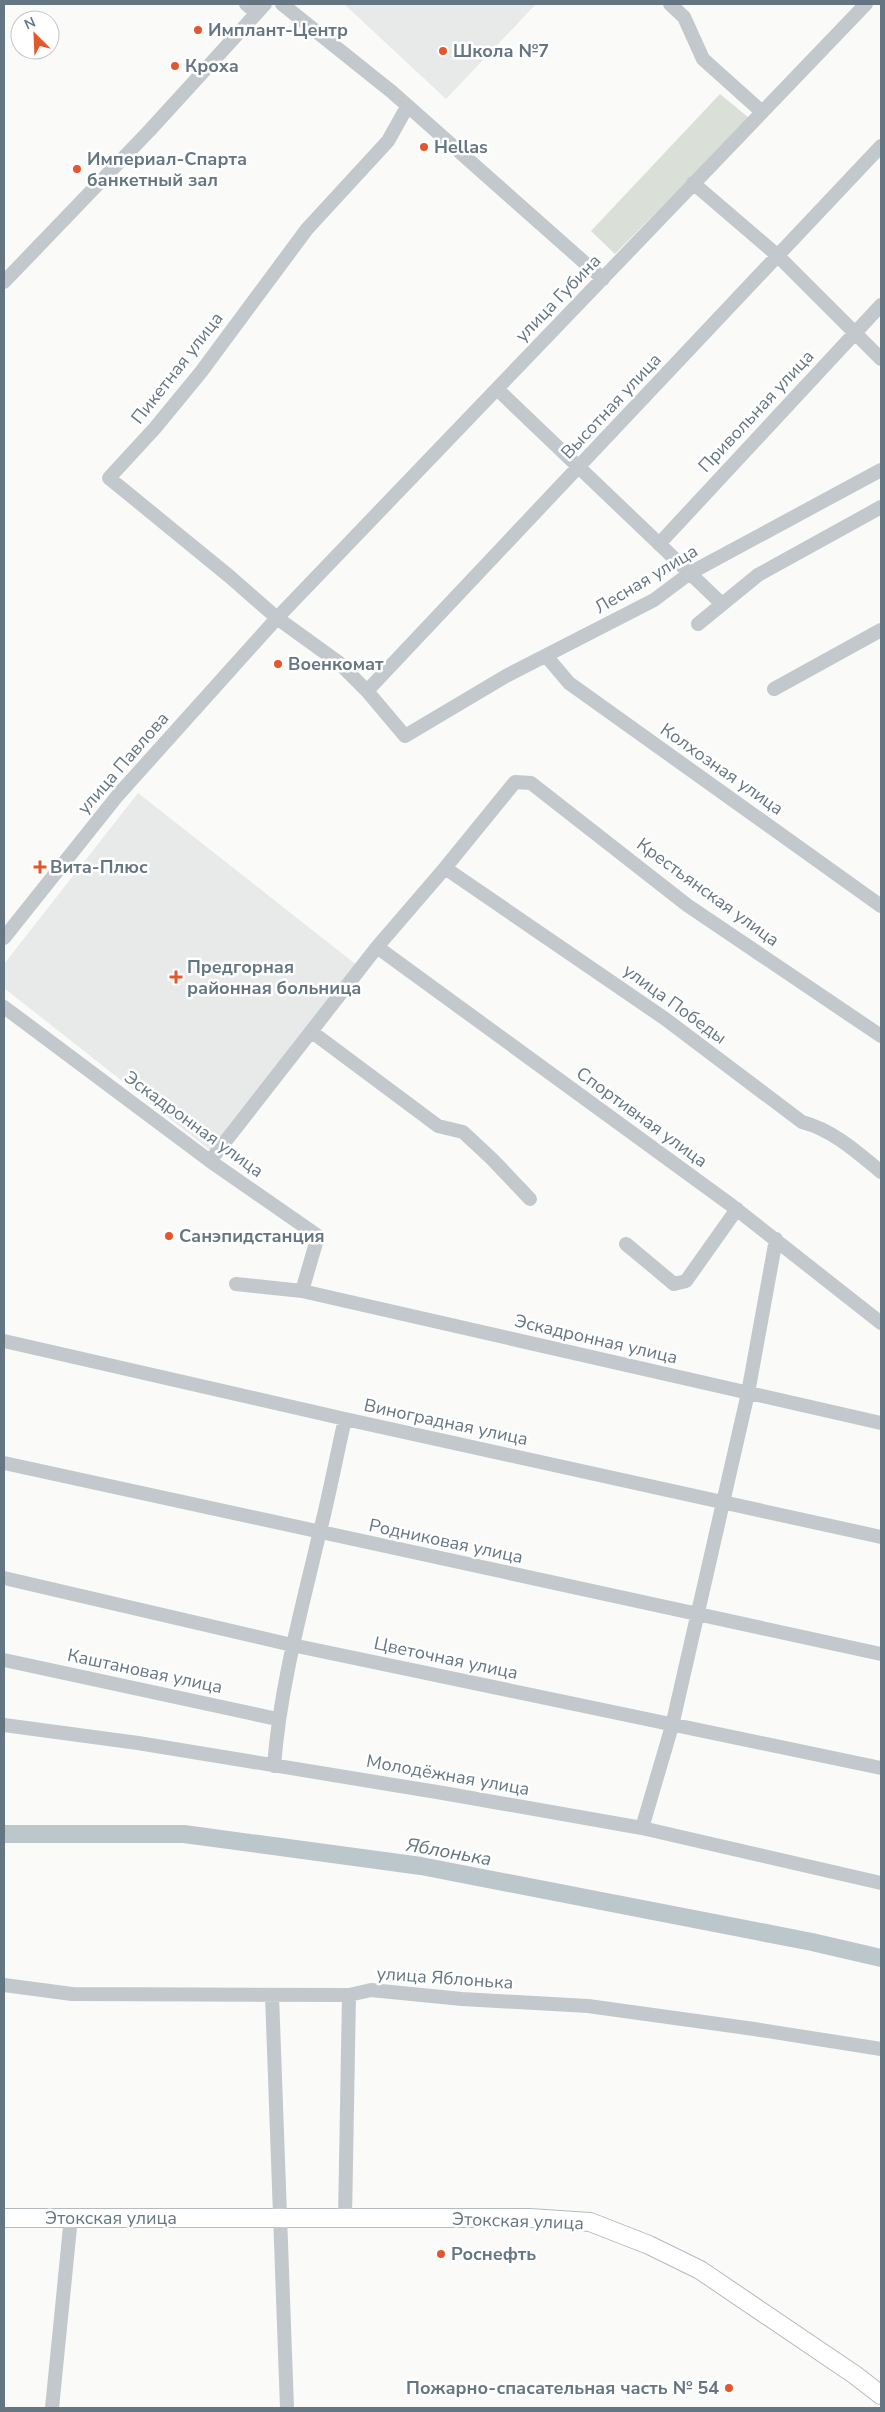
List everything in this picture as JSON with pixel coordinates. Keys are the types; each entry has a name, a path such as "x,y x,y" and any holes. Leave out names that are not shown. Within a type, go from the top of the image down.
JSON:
{"main road":[{"name":"Этокская улица","path":"4,2218 530,2218 590,2222 649,2244 700,2270 855,2375 881,2395"}],"street":[{"path":"4,282 150,130 261,8 246,4"},
{"path":"282,4 392,92 603,279"},
{"path":"670,4 684,18 704,59 761,111"},
{"name":"улица Губина","path":"277,618 603,279 761,111 866,4"},
{"name":"Пикетная улица","path":"277,618 229,576 109,478 155,428 201,372 307,229 388,141 408,107"},
{"name":"Высотная улица","path":"366,691 579,468 881,146"},
{"path":"693,182 777,255 881,359"},
{"name":"Привольная улица","path":"659,544 881,305"},
{"path":"497,389 721,603"},
{"name":"Лесная улица","path":"366,691 405,736 506,676 547,657 654,600 690,573 881,470"},
{"path":"698,624 721,603 758,575 881,507"},
{"path":"277,618 338,662 366,691"},
{"name":"улица Павлова","path":"4,938 118,796 277,618"},
{"path":"774,689 881,630"},
{"name":"Колхозная улица","path":"547,657 569,683 881,906"},
{"name":"Крестьянская улица","path":"446,868 515,782 531,783 688,904 881,1036"},
{"path":"210,1161 377,948 446,868"},
{"name":"улица Победы","path":"446,868 664,1018 802,1122 817,1126 845,1143 881,1172"},
{"name":"Спортивная улица","path":"377,948 737,1209 881,1322"},
{"name":"Эскадронная улица","path":"4,1007 210,1161 318,1236 302,1291"},
{"path":"312,1032 438,1126 463,1132 530,1199"},
{"path":"626,1244 674,1284 686,1281 737,1209"},
{"path":"642,1828 672,1726 748,1393 776,1239"},
{"name":"Эскадронная улица","path":"236,1284 302,1291 881,1423"},
{"name":"Виноградная улица","path":"4,1341 345,1420 881,1537"},
{"path":"274,1766 278,1719 292,1645 320,1533 345,1420"},
{"name":"Родниковая улица","path":"4,1463 696,1616 881,1654"},
{"name":"Цветочная улица","path":"4,1578 292,1645 672,1726 881,1768"},
{"name":"Каштановая улица","path":"4,1660 278,1719"},
{"name":"Молодёжная улица","path":"4,1725 138,1743 642,1828 881,1883"},
{"name":"улица Яблонька","path":"4,1985 72,1994 349,1996 371,1990 462,1999 588,2006 881,2049"},
{"path":"272,1995 287,2408"},
{"path":"345,2218 349,1996"},
{"path":"52,2408 71,2217"}],"shaded area":[{"name":"Школа №7","path":"344,4 536,4 446,99"},
{"path":"720,94 749,118 615,254 591,231"},
{"name":"Предгорная районная больница","path":"138,793 358,966 211,1151 4,988 4,964"}],"waterway":[{"name":"Яблонька","path":"4,1834 184,1834 421,1866 812,1942 881,1958"}],"place":[{"name":"Имплант-Центр","path":"198,30"},
{"name":"Школа №7","path":"443,51"},
{"name":"Кроха","path":"175,66"},
{"name":"Hellas","path":"424,147"},
{"name":"Империал-Спарта банкетный зал","path":"77,169"},
{"name":"Военкомат","path":"278,664"},
{"name":"Вита-Плюс","path":"40,867"},
{"name":"Предгорная районная больница","path":"176,977"},
{"name":"Санэпидстанция","path":"169,1236"},
{"name":"Роснефть","path":"441,2254"},
{"name":"Пожарно-спасательная часть № 54","path":"729,2388"}]}
